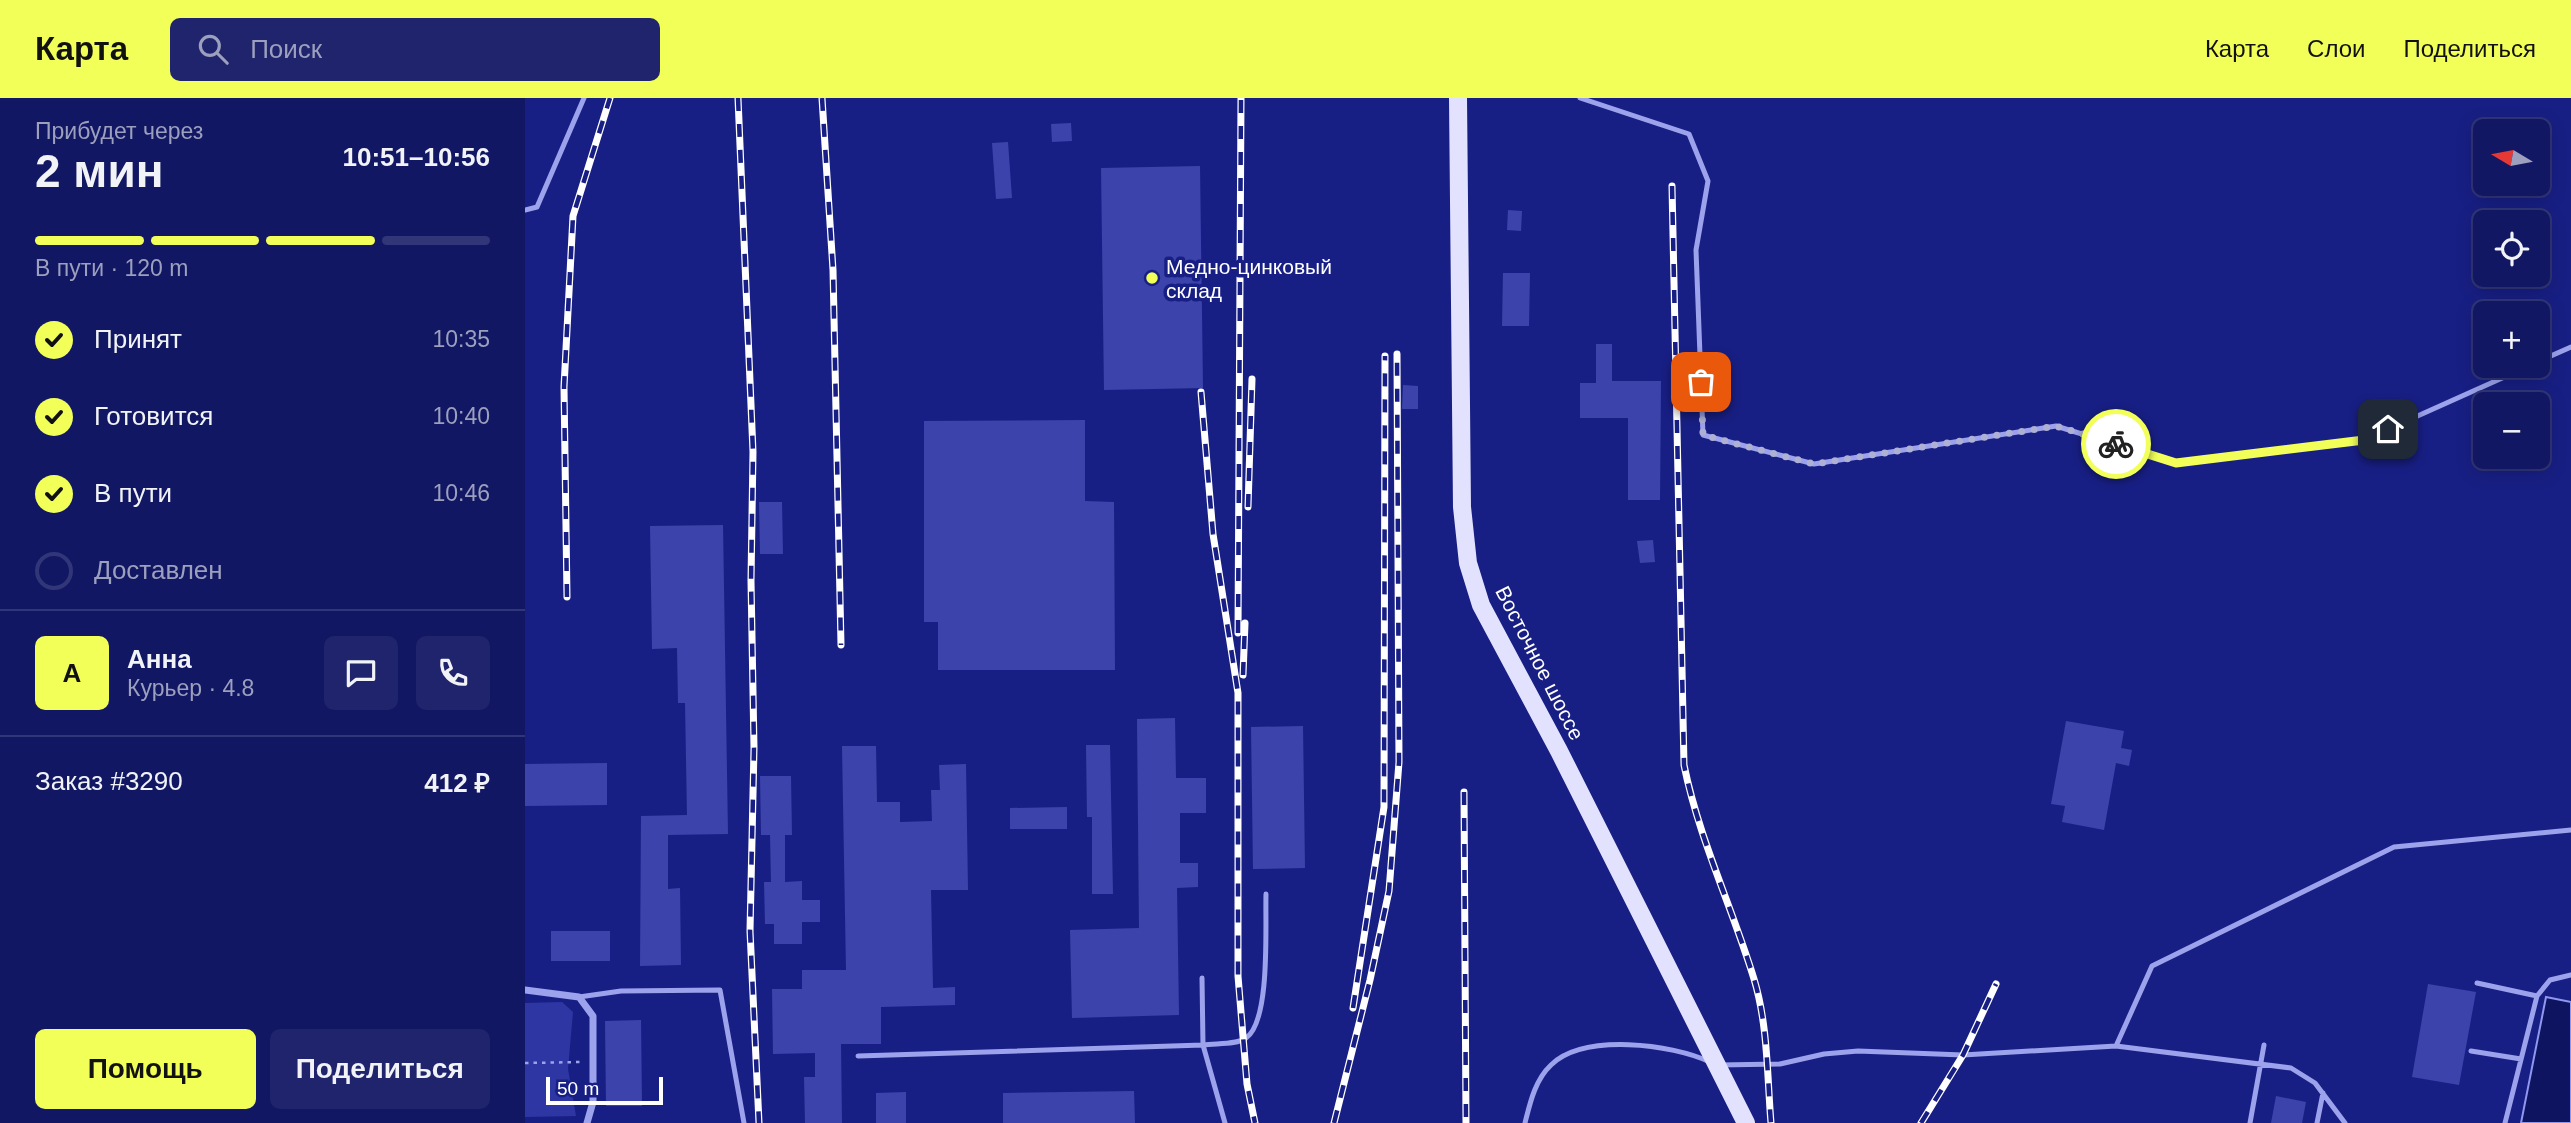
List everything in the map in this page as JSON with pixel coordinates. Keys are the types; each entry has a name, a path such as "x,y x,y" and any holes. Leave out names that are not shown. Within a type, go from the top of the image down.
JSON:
{"main road":[{"name":"Восточное шоссе","path":"1458,98 1462,507 1468,564 1482,605 1746,1123"}],"street":[{"path":"525,990 579,997 593,1016 593,1101 587,1123"}],"lane":[{"path":"525,210 537,207 584,98"},
{"path":"1580,98 1689,134 1708,181 1696,250 1703,435 1814,464 2056,426 2176,463 2364,440 2502,378"},
{"path":"2550,356 2571,347"},
{"path":"2116,1046 2152,966 2394,847 2571,830"},
{"path":"858,1056 1203,1045 1244,1041 1253,1032 1262,1006 1266,894"},
{"path":"2505,1123 2536,996 2550,980 2571,975"},
{"path":"1202,978 1203,1045 1225,1123"},
{"path":"2477,983 2536,996"},
{"path":"579,997 621,991 720,990 744,1123"},
{"path":"1525,1123 1541,1077 1551,1064 1575,1051 1600,1044 1694,1054 1718,1066 1780,1064 1824,1054 1858,1051 1963,1055 2116,1046 2261,1062 2291,1068 2315,1083 2345,1123"},
{"path":"2251,1123 2264,1045"},
{"path":"2471,1051 2521,1059"},
{"path":"2316,1123 2323,1093"}],"path":[{"path":"525,1063 593,1062"}],"shaded area":[{"path":"2546,997 2571,1002 2571,1123 2521,1123"},
{"path":"562,1002 573,1012 568,1069 576,1116 525,1117 525,1003"}],"building":[{"path":"1071,123 1072,141 1052,142 1051,124"},
{"path":"1008,142 1012,198 996,199 992,143"},
{"name":"Медно-цинковый склад","path":"1200,166 1203,388 1104,390 1101,168"},
{"path":"1508,210 1522,211 1521,231 1507,230"},
{"path":"1503,273 1530,273 1529,326 1502,326"},
{"path":"1596,344 1612,344 1612,381 1661,381 1660,500 1628,500 1628,418 1580,418 1580,383 1596,383"},
{"path":"1403,385 1418,386 1418,409 1402,409"},
{"path":"1085,420 1085,501 1114,502 1115,670 938,670 938,622 924,622 924,421"},
{"path":"759,502 782,502 783,554 760,554"},
{"path":"723,525 728,834 668,835 668,889 680,888 681,965 640,966 641,816 687,815 685,703 678,703 677,648 652,649 650,526"},
{"path":"1653,540 1655,562 1640,563 1637,541"},
{"path":"1175,718 1176,778 1206,778 1206,813 1180,813 1180,863 1198,863 1198,887 1177,888 1179,1015 1072,1018 1070,930 1139,928 1137,719"},
{"path":"2066,721 2124,731 2121,748 2132,750 2129,766 2116,763 2104,830 2062,822 2065,806 2051,804"},
{"path":"1303,726 1305,868 1253,869 1251,727"},
{"path":"1086,745 1110,745 1113,894 1092,894 1092,817 1087,817"},
{"path":"842,746 876,746 877,802 900,802 900,822 932,821 931,790 940,790 939,765 966,764 968,890 931,890 933,988 955,987 955,1005 881,1007 881,1044 841,1044 842,1123 805,1123 804,1077 815,1077 815,1053 773,1054 772,989 802,989 802,970 846,970"},
{"path":"607,763 607,805 525,806 525,764"},
{"path":"760,776 791,776 792,835 785,835 785,882 802,881 802,900 820,900 820,922 802,922 802,944 774,944 774,924 765,924 764,882 771,882 770,835 761,835"},
{"path":"1067,807 1067,829 1010,829 1010,808"},
{"path":"551,931 610,931 610,961 551,961"},
{"path":"2428,984 2476,992 2459,1085 2412,1077"},
{"path":"641,1020 642,1106 606,1106 605,1021"},
{"path":"1134,1091 1135,1123 1003,1123 1003,1093"},
{"path":"906,1092 906,1123 876,1123 876,1093"},
{"path":"2276,1096 2306,1102 2302,1123 2271,1123"}],"railway":[{"path":"567,597 564,387 573,216 610,98"},
{"path":"738,98 753,452 751,581 754,748 750,931 759,1123"},
{"path":"822,98 833,270 841,645"},
{"path":"1238,633 1241,98"},
{"path":"1672,186 1684,765 1698,820 1759,996 1771,1123"},
{"path":"1334,1123 1389,891 1399,762 1397,354"},
{"path":"1353,1008 1384,807 1385,356"},
{"path":"1248,507 1252,379"},
{"path":"1201,392 1213,534 1238,693 1238,976 1247,1084 1255,1123"},
{"path":"1243,675 1245,623"},
{"path":"1464,792 1466,1123"},
{"path":"1921,1123 1963,1055 1996,984"}],"way so far":[{"path":"1701,382 1703,435 1814,464 2056,426 2116,444"}],"place":[{"name":"Медно-цинковый склад","path":"1152,278"}],"route":[{"path":"2116,444 2176,463 2364,440 2388,429"}]}
